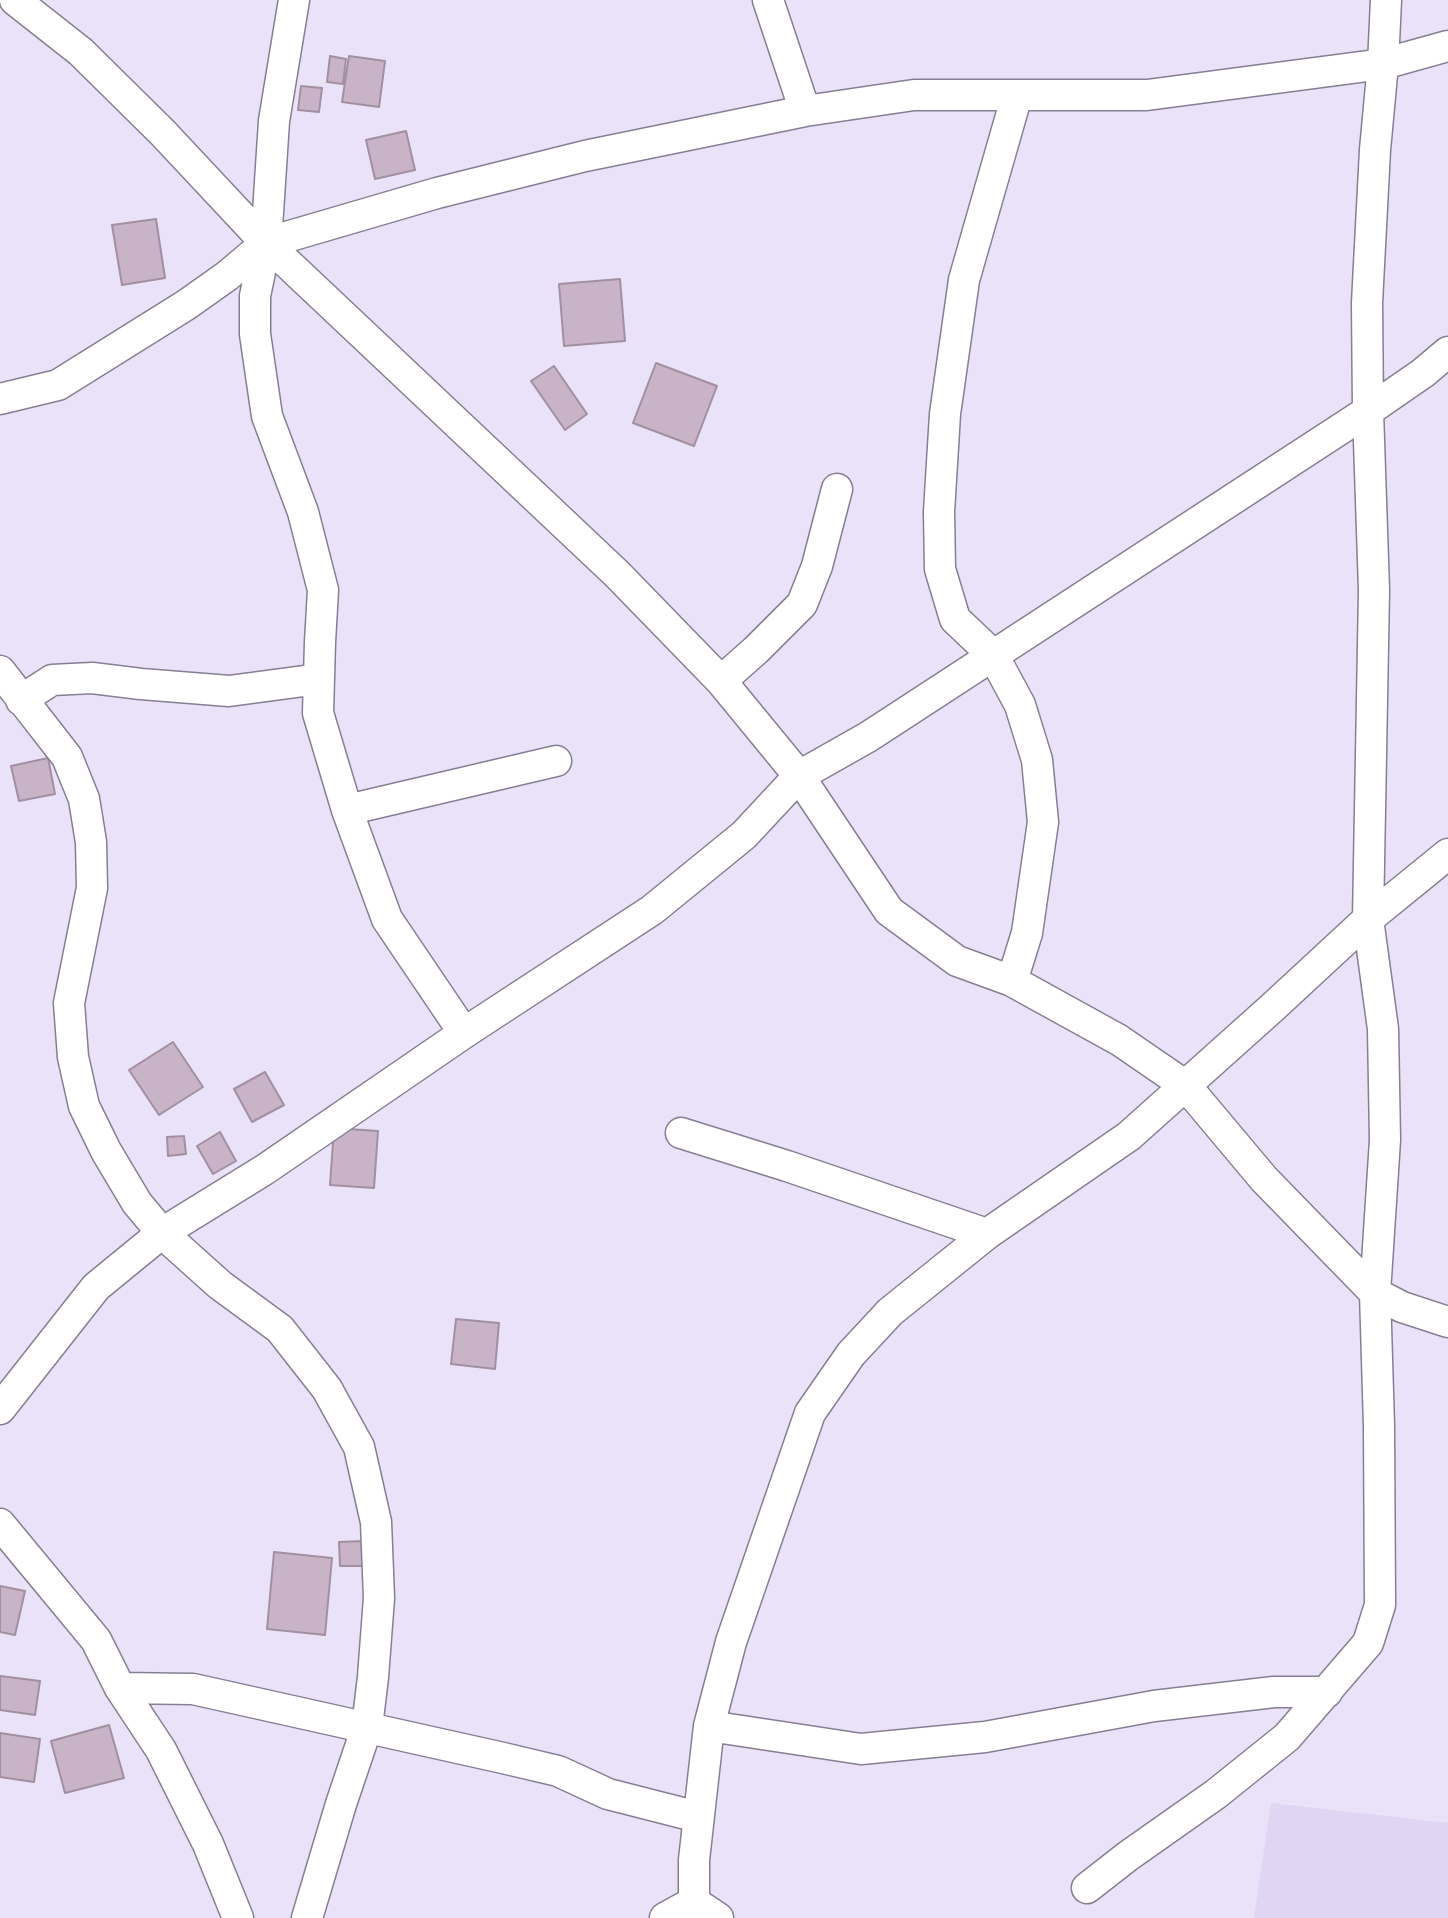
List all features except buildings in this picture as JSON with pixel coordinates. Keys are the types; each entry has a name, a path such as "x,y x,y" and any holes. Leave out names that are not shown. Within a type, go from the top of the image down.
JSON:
{"street":[{"path":"15,0 81,52 266,243 617,573 722,681 799,776 889,911 957,961 1012,981 1119,1040 1186,1086 1264,1179 1375,1293 1402,1307 1448,1322"},
{"path":"294,0 274,121 266,243 255,296 255,334 267,416 303,512 323,590 318,713 347,810 387,919 464,1033"},
{"path":"768,0 805,111"},
{"path":"1087,1888 1216,1794 1287,1737 1368,1643 1380,1605 1375,1293 1385,1140 1383,1030 1368,919 1374,590 1367,303 1386,0"},
{"path":"0,399 58,385 186,305 228,276 266,243 437,193 585,156 805,111 914,95 1147,94 1383,64 1448,46"},
{"path":"1012,981 1027,933 1043,822 1037,760 1020,705 993,655 955,619 940,569 939,512 945,415 964,280 1017,95"},
{"path":"0,1409 96,1287 162,1233 264,1170 464,1033 652,910 744,835 799,776 868,737 1368,411 1448,352"},
{"path":"722,681 802,604 817,566 837,489"},
{"path":"0,671 67,757 84,799 91,842 92,888 69,1003 73,1057 84,1107 137,1203 162,1233 220,1285 280,1329 327,1389 359,1447 376,1522 379,1598 373,1677 367,1727 307,1918"},
{"path":"21,700 52,680 92,678 229,691 319,679"},
{"path":"347,810 556,761"},
{"path":"665,1918 701,1913 694,1860 698,1817 709,1726 731,1642 810,1413 851,1354 890,1311 987,1234 1129,1136 1368,919 1448,854"},
{"path":"681,1133 987,1234"},
{"path":"0,1524 96,1640 120,1688 161,1750 208,1844 238,1918"},
{"path":"120,1688 192,1689 367,1727 558,1771 608,1794 698,1817"},
{"path":"709,1726 861,1749 985,1737 1154,1706 1274,1692 1327,1692"}],"shaded area":[{"path":"1271,1803 1448,1823 1448,1918 1254,1918"}]}
